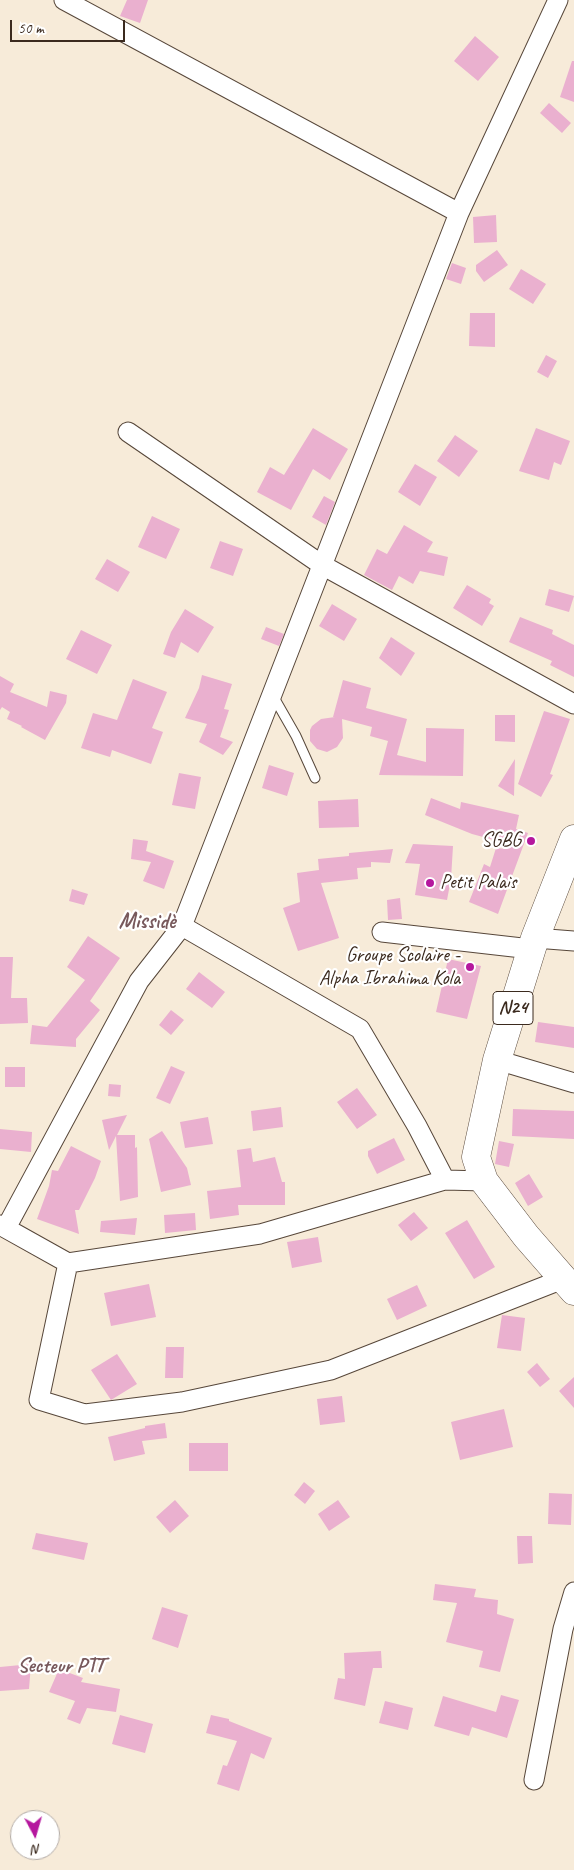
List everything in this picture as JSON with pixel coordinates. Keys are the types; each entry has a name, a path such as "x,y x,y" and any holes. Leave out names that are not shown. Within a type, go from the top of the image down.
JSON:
{"main road":[{"name":"N24","path":"569,1285 526,1236 484,1181 476,1157 497,1060 533,943 574,839"}],"street":[{"path":"484,1181 445,1180 260,1234 68,1263 3,1226 140,981 182,926 459,213 558,0"},
{"path":"68,1 459,213"},
{"path":"128,432 322,565 574,704"},
{"path":"182,926 360,1029 417,1126 445,1180"},
{"path":"382,932 533,943 574,941"},
{"path":"497,1060 574,1082"},
{"path":"68,1263 39,1400 85,1414 182,1402 331,1370 569,1285"},
{"path":"534,1780 563,1629 574,1592"}],"lane":[{"path":"272,694 296,736 315,778"}],"building":[{"path":"127,0 148,0 140,23 120,16"},
{"path":"475,36 499,57 478,81 454,61"},
{"path":"572,61 574,61 574,102 560,97"},
{"path":"549,103 571,123 562,133 540,113"},
{"path":"496,215 497,242 474,243 473,217"},
{"path":"497,250 508,265 484,282 476,271 476,265"},
{"path":"452,263 466,268 461,284 446,279"},
{"path":"521,269 546,284 533,304 509,289"},
{"path":"470,313 495,313 495,347 469,346"},
{"path":"546,355 557,361 548,378 537,372"},
{"path":"313,428 348,449 330,480 313,469 291,510 257,492 270,467 284,475"},
{"path":"536,428 570,441 561,465 554,462 549,480 519,471"},
{"path":"455,435 478,451 459,477 437,461"},
{"path":"415,464 437,477 420,506 398,492"},
{"path":"324,496 335,502 326,525 312,517"},
{"path":"152,516 180,529 166,559 138,547"},
{"path":"404,525 433,542 427,552 448,557 444,576 420,571 413,584 399,576 392,590 364,575 377,549 387,554"},
{"path":"220,541 243,549 233,576 210,568"},
{"path":"107,559 130,572 118,592 95,579"},
{"path":"467,585 491,599 489,603 494,606 482,626 453,608"},
{"path":"549,589 574,596 569,612 545,605"},
{"path":"332,604 357,619 344,641 319,626"},
{"path":"185,609 214,627 198,653 181,642 175,658 163,654 171,632"},
{"path":"520,617 553,630 552,634 574,645 574,677 550,665 552,661 509,642"},
{"path":"266,627 284,634 279,646 261,639"},
{"path":"81,630 112,645 97,674 66,659"},
{"path":"391,637 415,653 401,676 379,658"},
{"path":"202,675 232,684 224,709 229,710 220,737 233,742 223,755 199,742 207,724 185,718 199,688"},
{"path":"0,676 14,684 10,692 47,707 50,691 67,695 66,703 45,740 7,719 10,712 2,707 0,710"},
{"path":"133,679 167,692 152,728 163,732 151,764 112,750 110,757 81,748 93,713 117,720"},
{"path":"343,680 371,688 366,708 407,719 397,755 426,762 426,728 464,729 463,776 379,775 388,741 370,736 372,727 342,719 343,738 337,747 327,752 317,749 310,741 310,730 321,719 335,717 333,717"},
{"path":"544,711 570,719 550,774 553,775 541,797 518,784"},
{"path":"495,715 515,715 515,742 495,741"},
{"path":"515,759 514,796 498,786"},
{"path":"269,765 294,773 287,796 262,788"},
{"path":"179,773 201,777 195,809 172,805"},
{"path":"431,798 460,809 461,802 519,815 516,829 528,833 498,914 469,902 484,864 490,867 496,848 506,849 497,845 498,841 472,834 425,815"},
{"path":"358,799 359,827 319,828 318,801"},
{"path":"133,839 148,841 146,851 174,861 164,889 143,881 151,862 131,859"},
{"path":"413,844 453,846 451,879 447,900 415,895 420,864 405,863"},
{"path":"393,849 390,863 371,862 371,867 357,868 358,879 321,883 339,938 298,951 283,908 300,902 297,873 319,870 318,859 349,856 349,853"},
{"path":"72,889 88,894 84,905 69,901"},
{"path":"400,898 402,919 388,920 387,900"},
{"path":"88,936 120,958 90,1001 100,1010 76,1039 76,1047 30,1044 32,1025 47,1027 85,980 67,967"},
{"path":"0,957 13,957 11,998 27,998 28,1023 0,1024"},
{"path":"448,959 481,966 467,1019 436,1012"},
{"path":"199,972 225,992 212,1008 186,989"},
{"path":"171,1010 184,1020 171,1035 159,1025"},
{"path":"538,1022 574,1027 574,1048 535,1042"},
{"path":"171,1066 185,1072 170,1104 156,1098"},
{"path":"5,1067 25,1067 25,1087 5,1087"},
{"path":"109,1084 121,1085 120,1097 108,1096"},
{"path":"357,1088 377,1115 357,1129 337,1102"},
{"path":"281,1107 283,1127 253,1131 251,1111"},
{"path":"513,1109 574,1111 574,1139 512,1136"},
{"path":"127,1115 117,1135 135,1135 138,1197 120,1201 116,1136 109,1150 102,1120"},
{"path":"208,1117 213,1144 185,1148 180,1122"},
{"path":"0,1129 32,1132 31,1152 0,1149"},
{"path":"162,1131 187,1168 191,1185 161,1192 149,1139"},
{"path":"394,1138 405,1160 377,1174 368,1156 368,1151"},
{"path":"499,1141 514,1144 509,1167 495,1164"},
{"path":"71,1146 101,1161 79,1210 75,1210 79,1234 37,1219 49,1186 52,1170 58,1171"},
{"path":"251,1148 253,1162 275,1157 282,1182 285,1182 285,1205 238,1205 239,1215 210,1219 207,1191 241,1187 237,1150"},
{"path":"529,1174 543,1197 528,1206 515,1183"},
{"path":"414,1212 428,1228 411,1241 398,1225"},
{"path":"195,1213 196,1230 165,1233 164,1215"},
{"path":"137,1218 135,1235 100,1232 101,1221"},
{"path":"467,1220 495,1267 474,1279 445,1233"},
{"path":"318,1237 322,1262 292,1268 287,1242"},
{"path":"149,1284 156,1317 111,1326 104,1293"},
{"path":"417,1285 427,1306 397,1320 387,1299"},
{"path":"502,1315 525,1318 521,1351 497,1348"},
{"path":"166,1347 184,1347 183,1378 165,1378"},
{"path":"117,1354 137,1384 111,1400 91,1370"},
{"path":"537,1363 550,1379 540,1387 527,1372"},
{"path":"574,1377 574,1408 559,1391"},
{"path":"342,1396 345,1422 320,1425 317,1399"},
{"path":"504,1409 513,1447 460,1460 451,1422"},
{"path":"165,1423 167,1438 142,1441 145,1454 114,1461 108,1437 145,1428 145,1426"},
{"path":"189,1443 228,1443 228,1471 189,1471"},
{"path":"304,1482 315,1491 305,1504 294,1495"},
{"path":"549,1493 572,1494 571,1525 548,1524"},
{"path":"175,1500 189,1516 170,1533 156,1517"},
{"path":"338,1500 350,1517 329,1531 318,1514"},
{"path":"36,1533 88,1543 84,1560 32,1549"},
{"path":"517,1536 532,1536 533,1563 518,1564"},
{"path":"435,1584 476,1589 474,1597 498,1600 497,1614 514,1619 500,1672 479,1667 483,1651 446,1642 457,1603 433,1600"},
{"path":"162,1607 188,1615 178,1648 152,1639"},
{"path":"381,1651 382,1668 373,1668 365,1706 334,1699 338,1678 345,1679 344,1653"},
{"path":"31,1664 29,1689 0,1691 0,1667"},
{"path":"59,1669 83,1678 81,1682 120,1689 116,1712 87,1708 80,1724 67,1719 75,1701 49,1692"},
{"path":"501,1695 519,1700 507,1738 472,1727 469,1736 434,1726 443,1696 496,1712"},
{"path":"385,1701 413,1708 408,1730 379,1723"},
{"path":"120,1715 153,1724 145,1753 112,1744"},
{"path":"211,1715 229,1719 229,1721 272,1738 264,1759 251,1753 239,1791 217,1784 223,1765 227,1766 237,1741 206,1733"}],"place":[{"name":"SGBG","path":"531,841"},
{"name":"Petit Palais","path":"430,883"},
{"name":"Groupe Scolaire - Alpha Ibrahima Kola","path":"470,967"}],"district":[{"name":"Missidè","path":"147,922"},
{"name":"Secteur PTT","path":"61,1666"}]}
